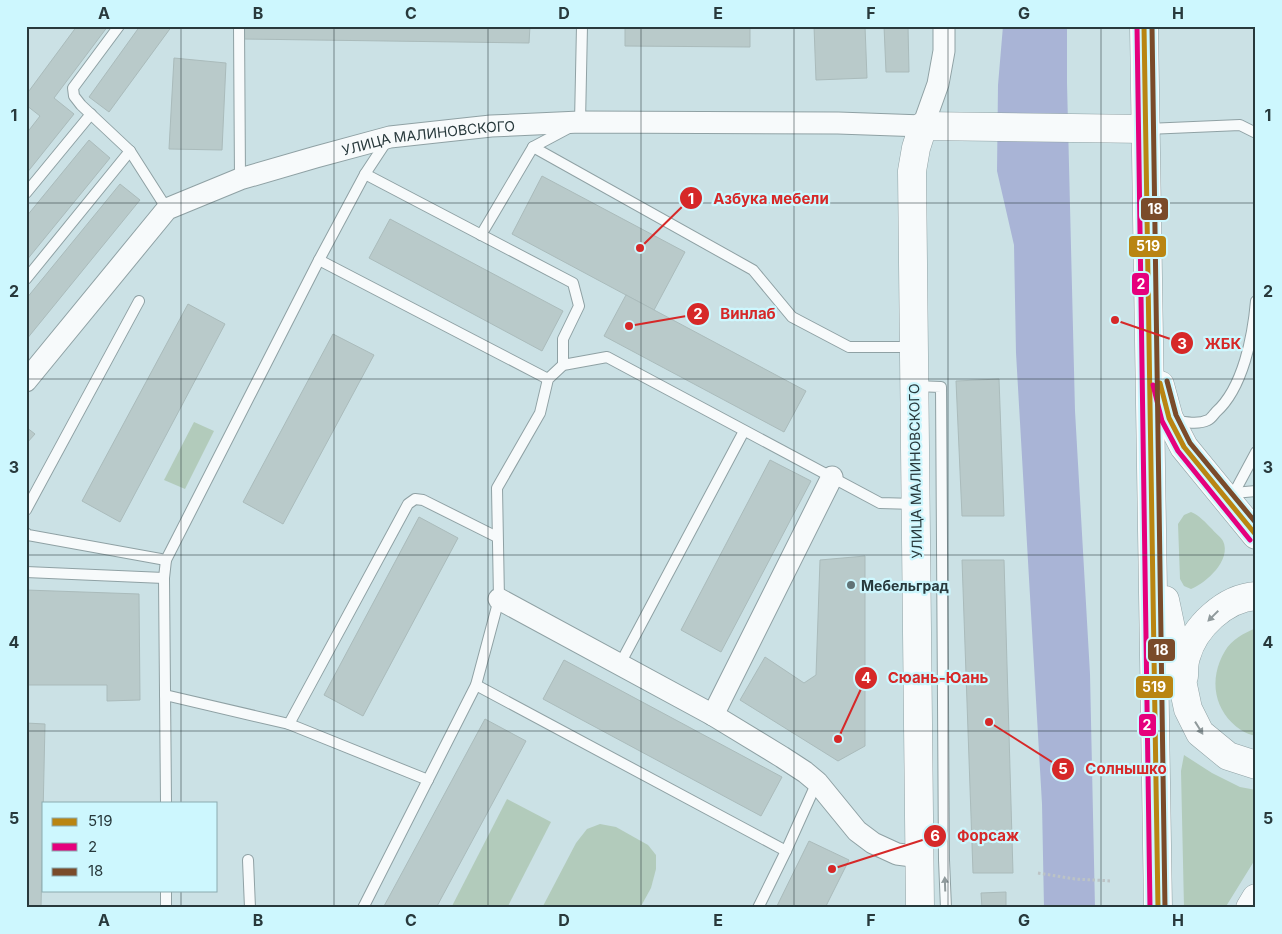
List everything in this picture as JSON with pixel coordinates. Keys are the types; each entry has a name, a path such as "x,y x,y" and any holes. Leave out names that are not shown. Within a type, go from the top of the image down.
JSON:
{"main road":[{"path":"1144,26 1158,908"},
{"path":"923,126 1146,129"},
{"name":"УЛИЦА МАЛИНОВСКОГО","path":"920,908 932,859 916,504 914,386 912,170 923,126"},
{"path":"1149,316 1161,387 1169,418 1184,447 1230,496 1256,535"},
{"path":"1152,510 1164,592 1188,709 1200,733 1228,756 1256,765"},
{"path":"1157,835 1167,750 1183,683 1186,657 1197,631 1222,607 1248,596 1256,596"}],"street":[{"name":"УЛИЦА МАЛИНОВСКОГО","path":"26,381 167,209 240,179 390,137 491,126 580,122 828,123 923,126 938,84 944,51 944,26"},
{"path":"713,715 832,478"},
{"path":"499,599 713,715 782,756 817,782 857,831 873,843 898,854 932,859"}],"lane":[{"path":"119,26 73,88 74,96 130,151 167,209"},
{"path":"238,26 240,179"},
{"path":"481,235 533,147 580,122 582,26"},
{"path":"26,193 91,114"},
{"path":"1146,129 1240,126 1256,133"},
{"path":"166,802 164,578 166,560 319,260 365,174 390,137"},
{"path":"533,147 752,270 792,317 848,347 914,347"},
{"path":"26,279 130,151"},
{"path":"365,174 573,283 579,306 563,339 563,365"},
{"path":"319,260 548,379"},
{"path":"26,510 139,301"},
{"path":"1169,418 1190,424 1208,420 1221,408 1233,391 1244,364 1254,322 1256,301"},
{"path":"363,908 476,685 499,599 497,488 540,412 548,379 563,365 607,358 880,503 916,504"},
{"path":"914,386 942,387 932,859 946,908"},
{"path":"620,664 744,431"},
{"path":"1230,496 1256,452"},
{"path":"1230,496 1256,491"},
{"path":"289,724 408,504 415,499 423,500 497,538"},
{"path":"26,533 166,560"},
{"path":"26,572 164,578"},
{"path":"476,685 786,851"},
{"path":"165,695 289,724 428,780"},
{"path":"758,908 817,782"},
{"path":"248,860 250,908"},
{"path":"166,892 166,908"}],"path":[{"path":"1038,874 1112,881"}],"green space":[{"path":"194,422 214,431 185,489 164,480"},
{"path":"1191,512 1202,519 1221,538 1225,548 1224,556 1216,570 1204,582 1191,589 1184,586 1180,579 1178,524 1184,515"},
{"path":"1256,628 1256,736 1248,734 1232,723 1220,704 1215,684 1220,662 1225,651 1238,637"},
{"path":"1184,755 1212,773 1240,787 1256,790 1256,858 1225,908 1184,908 1181,771"},
{"path":"507,799 551,822 507,908 451,908"},
{"path":"600,824 616,827 648,845 656,855 656,869 651,888 640,908 542,908 576,843 587,829"}],"water":[{"path":"1003,26 1067,26 1075,411 1090,674 1095,908 1044,908 1042,804 1016,353 1014,245 997,171 998,85"}],"building":[{"path":"77,26 108,26 54,98 74,114 26,174 26,134 40,116 26,105 26,95"},
{"path":"140,26 172,26 109,112 89,97"},
{"path":"243,26 530,26 529,43 243,39"},
{"path":"625,26 750,26 750,47 625,46"},
{"path":"814,26 865,26 867,78 816,80"},
{"path":"884,26 908,26 909,72 886,72"},
{"path":"174,58 226,63 222,150 169,149"},
{"path":"89,140 110,158 26,261 26,217"},
{"path":"542,176 685,252 654,310 512,234"},
{"path":"120,184 140,200 26,340 26,299"},
{"path":"390,219 563,311 542,351 369,258"},
{"path":"626,295 806,391 784,432 604,336"},
{"path":"188,304 225,324 120,522 82,501"},
{"path":"333,334 374,355 283,524 243,502"},
{"path":"999,379 1004,516 962,516 956,381"},
{"path":"26,427 35,434 26,444"},
{"path":"770,460 811,481 721,652 681,630"},
{"path":"419,517 458,538 363,716 324,695"},
{"path":"865,556 865,746 838,761 740,700 765,657 804,683 816,675 820,560"},
{"path":"962,560 1004,560 1013,873 973,873"},
{"path":"26,590 139,594 140,700 107,701 107,685 26,685"},
{"path":"564,660 782,777 761,816 543,699"},
{"path":"485,719 526,741 436,908 383,908"},
{"path":"26,723 45,724 41,908 26,908"},
{"path":"809,841 849,860 825,908 776,908"},
{"path":"1006,892 1006,908 982,908 981,893"}],"transit line":[{"name":"2","path":"1137,26 1150,908"},
{"name":"519","path":"1144,26 1158,908"},
{"name":"18","path":"1152,26 1165,908"},
{"name":"18","path":"1167,381 1176,415 1190,443 1256,523"},
{"name":"519","path":"1160,383 1169,418 1184,447 1256,535"},
{"name":"2","path":"1153,385 1162,421 1178,451 1250,540"}],"place":[{"name":"Азбука мебели","path":"640,248"},
{"name":"ЖБК","path":"1115,320"},
{"name":"Винлаб","path":"629,326"},
{"name":"Мебельград","path":"851,585"},
{"name":"Солнышко","path":"989,722"},
{"name":"Сюань-Юань","path":"838,739"},
{"name":"Форсаж","path":"832,869"}]}
